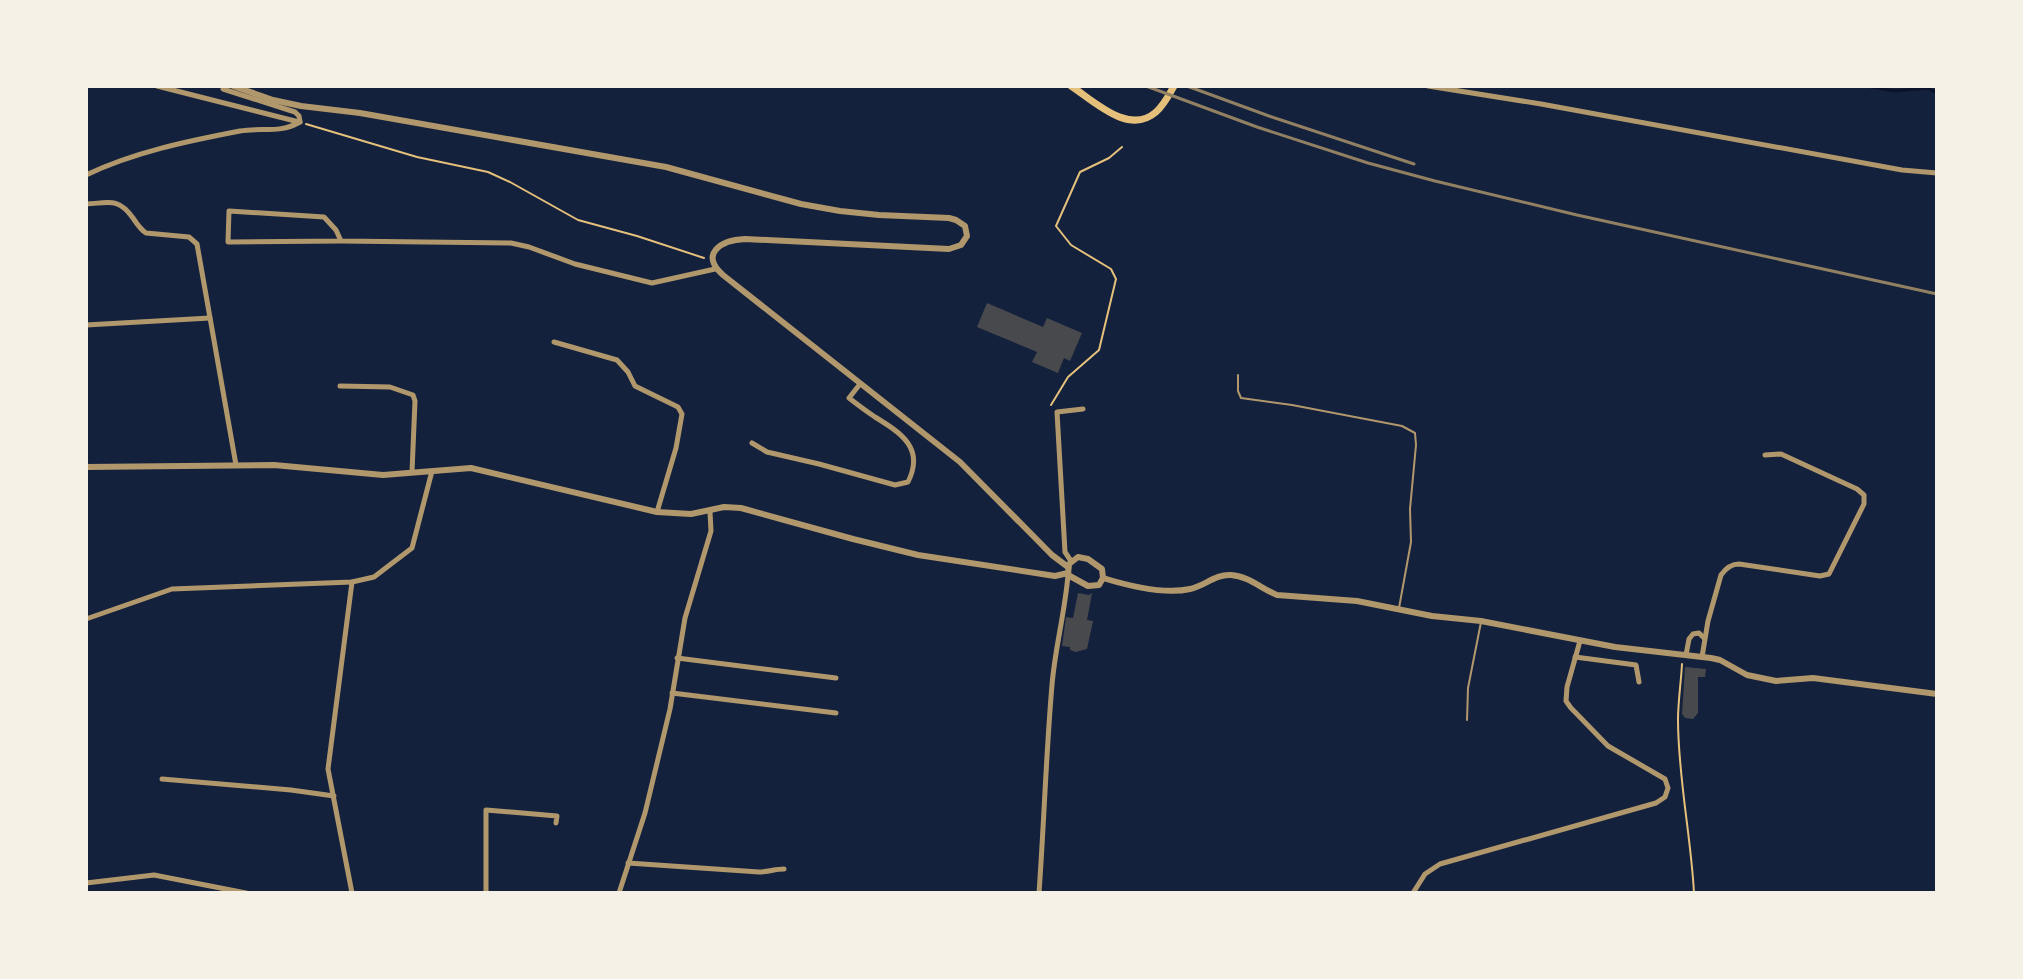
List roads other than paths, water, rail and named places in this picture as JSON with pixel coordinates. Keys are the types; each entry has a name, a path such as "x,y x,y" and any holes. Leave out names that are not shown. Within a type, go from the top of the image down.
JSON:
{"main road":[{"path":"1071,86 1109,111 1131,120 1152,115 1172,89"}],"street":[{"path":"157,86 300,122"},
{"path":"224,86 223,89 295,112 300,122"},
{"path":"86,467 274,465 372,474 471,468 657,512 691,514 724,507 741,508 935,558 1055,576 1069,569 1078,557 1088,559 1102,569 1103,578 1099,585 1093,587 1077,581 1069,569 960,462 715,269 713,260 718,246 736,239 949,249 965,241 967,230 962,223 949,218 879,215 801,204 666,167 360,113 301,106 233,86"},
{"path":"1428,86 1937,173"},
{"path":"86,175 121,159 177,145 244,130 287,129 300,122"},
{"path":"86,204 114,202 121,205 146,233 189,237 199,248 236,465"},
{"path":"341,241 324,217 229,211 228,242 511,243 575,264 652,283 715,269"},
{"path":"86,325 210,318"},
{"path":"554,342 617,360 635,386 678,407 682,414 676,448 657,512"},
{"path":"752,443 767,452 895,485 908,482 912,473 911,446 904,436 849,398 860,384"},
{"path":"340,386 390,387 413,395 412,472"},
{"path":"1039,893 1052,684 1069,569 1065,552 1057,412 1083,409"},
{"path":"1702,657 1704,639 1725,569 1739,564 1820,576 1829,574 1864,504 1864,495 1857,489 1781,454 1765,455"},
{"path":"86,619 172,589 352,582 374,577 412,548 432,470"},
{"path":"619,893 645,813 685,618 711,531 710,512"},
{"path":"1103,578 1133,587 1184,590 1218,576 1232,575 1277,595 1357,601 1580,641 1720,660 1747,675 1776,681 1813,678 1937,694"},
{"path":"1067,593 1077,581"},
{"path":"352,582 328,769 352,893"},
{"path":"1684,655 1693,634 1699,633 1704,639"},
{"path":"1413,893 1425,874 1440,864 1656,803 1665,797 1668,788 1665,779 1608,746 1568,705 1565,694 1580,641"},
{"path":"1575,657 1636,665 1639,682"},
{"path":"677,658 836,678"},
{"path":"672,693 836,713"},
{"path":"162,779 334,796"},
{"path":"486,893 486,810 557,816 556,823"},
{"path":"628,863 759,872 784,869"},
{"path":"86,883 154,875 246,893"}],"lane":[{"path":"1238,375 1241,398 1402,426 1415,433 1411,542 1399,610"},
{"path":"1467,720 1468,688 1481,621"}],"waterway":[{"path":"1866,86 1894,91 1928,88 1937,93"}],"railway":[{"path":"1146,86 1257,127 1435,181 1937,294"},
{"path":"1187,86 1414,164"}]}
